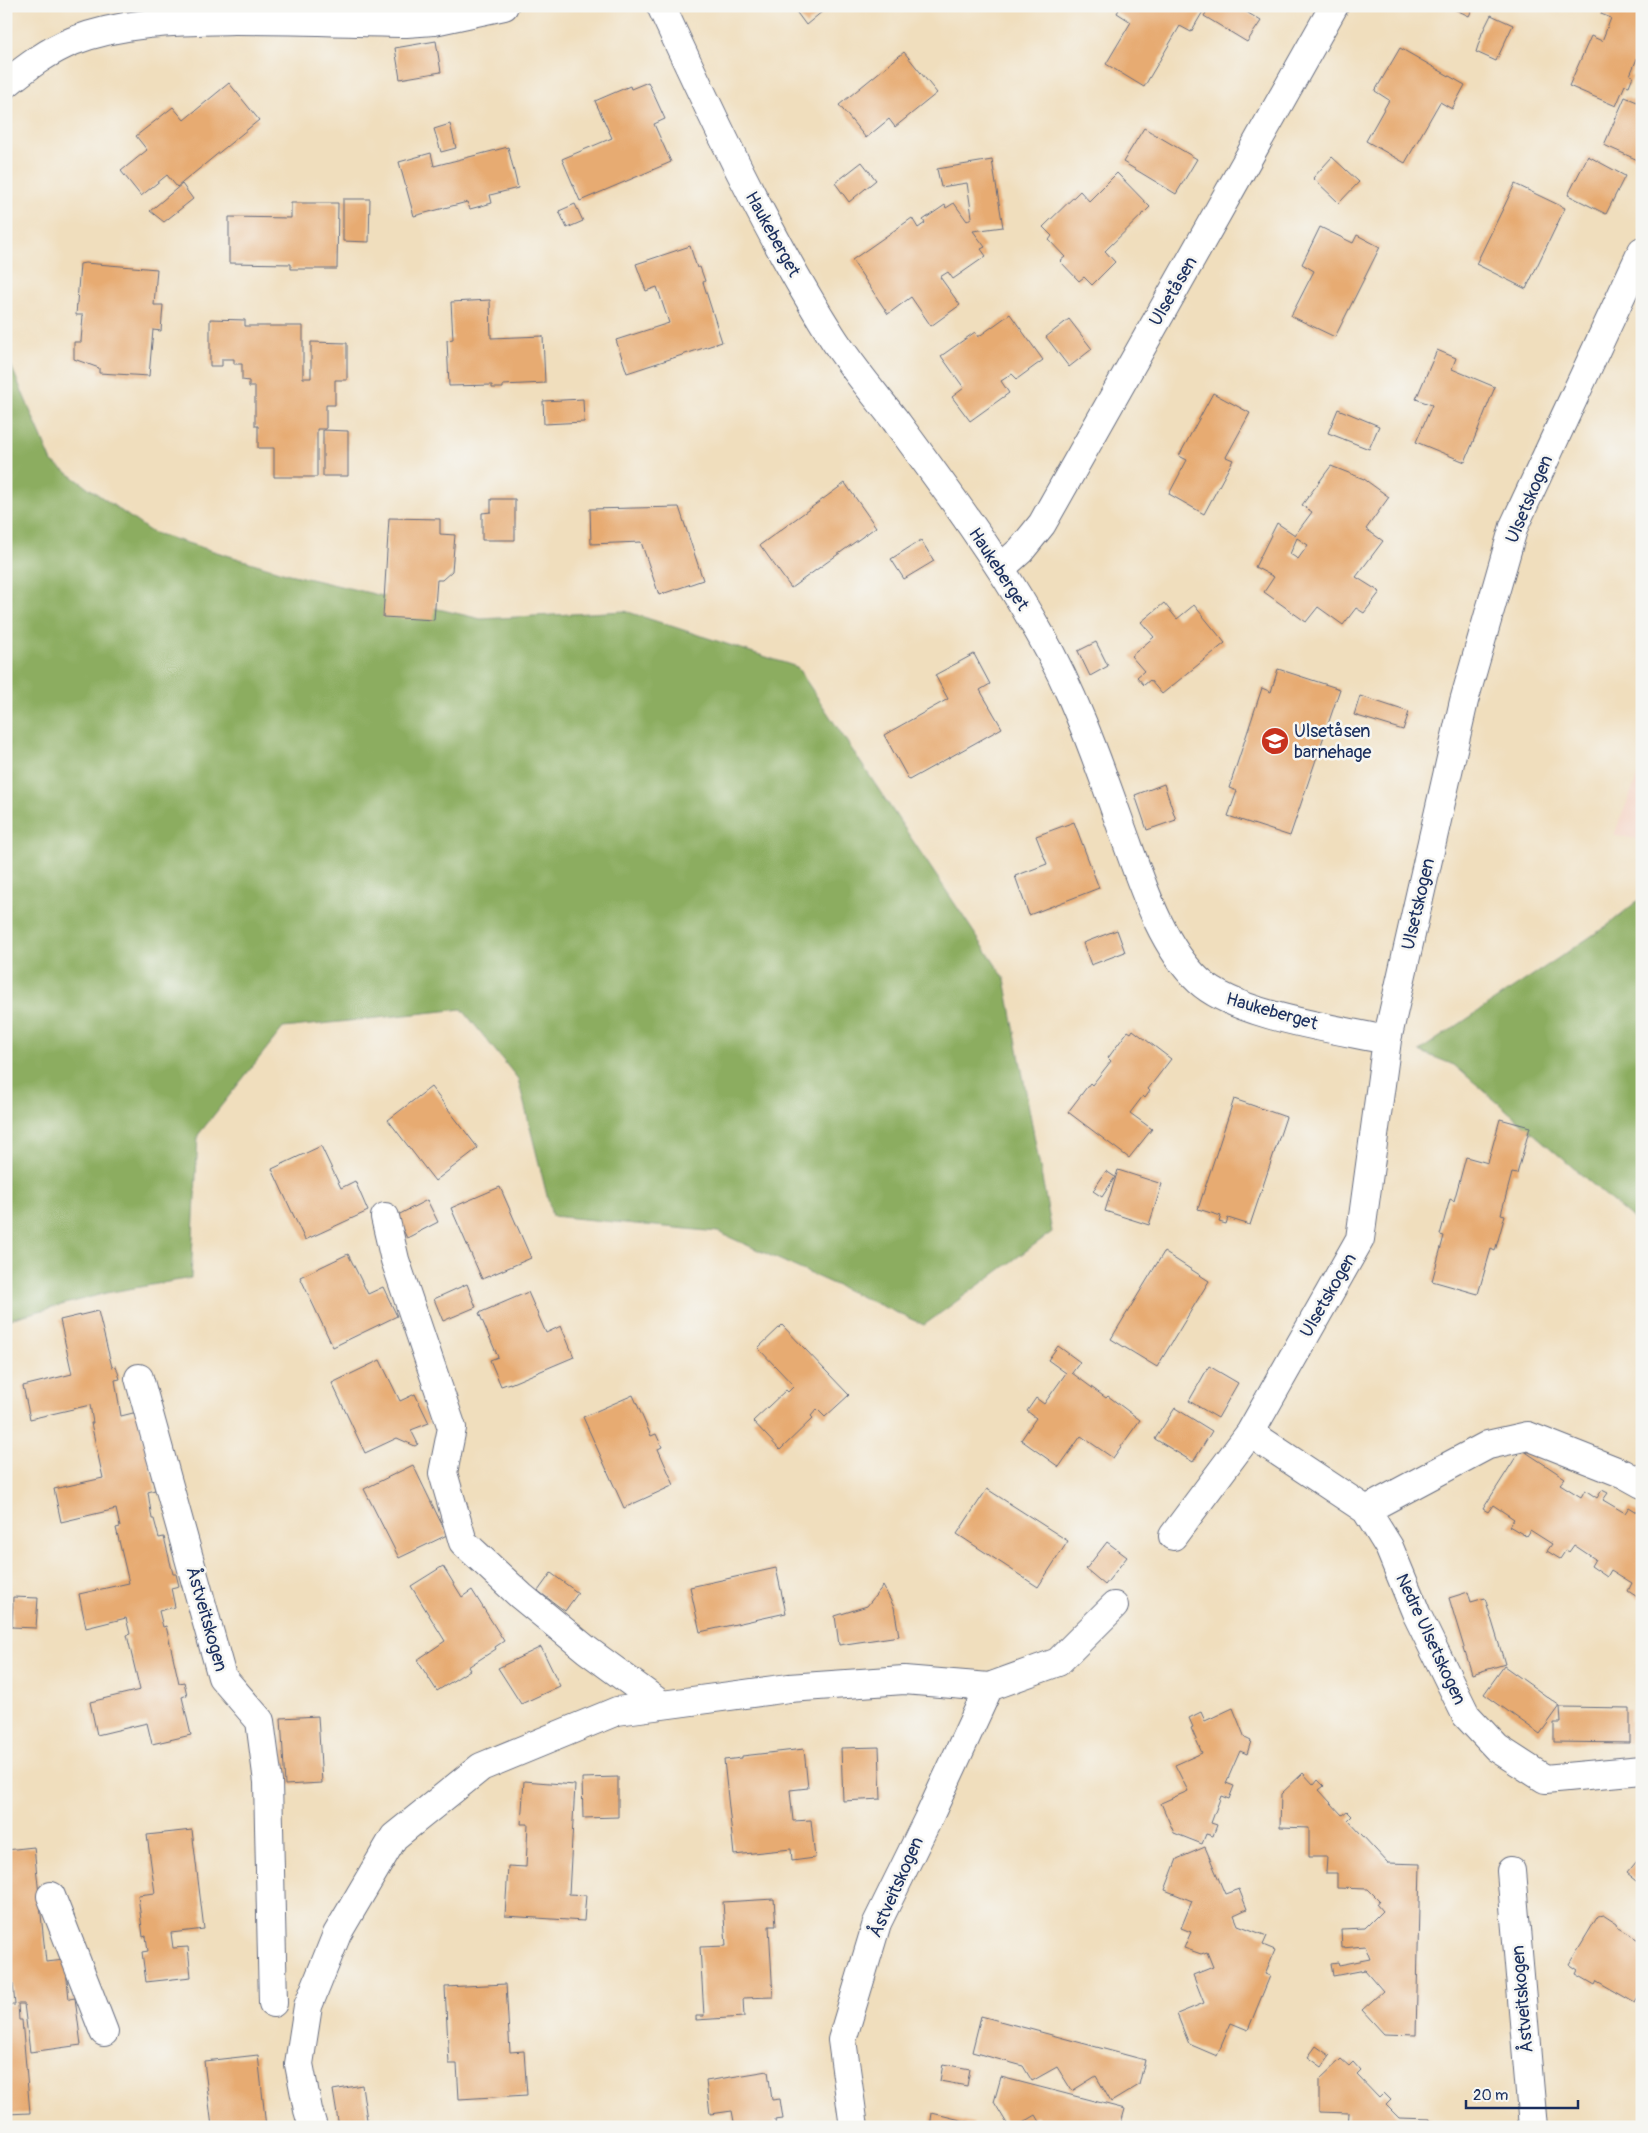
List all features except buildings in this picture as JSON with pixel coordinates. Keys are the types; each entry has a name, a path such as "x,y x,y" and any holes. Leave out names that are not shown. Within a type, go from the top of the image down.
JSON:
{"street":[{"path":"6,84 45,55 72,42 124,27 165,22 205,21 406,23 434,21 504,6"},
{"name":"Haukeberget","path":"661,6 734,163 765,223 832,336 1001,568 1041,636 1077,708 1138,873 1160,924 1179,957 1198,980 1219,996 1277,1017 1387,1040"},
{"name":"Ulsetåsen","path":"1001,568 1021,550 1042,524 1334,6"},
{"name":"Ulsetskogen","path":"1173,1536 1250,1433 1360,1239 1387,1040 1464,701 1514,526 1642,252"},
{"path":"385,1217 395,1260 452,1428 443,1473 463,1542 521,1596 580,1644 662,1705"},
{"name":"Åstveitskogen","path":"138,1378 222,1677 260,1721 268,1782 273,2004"},
{"name":"Nedre Ulsetskogen","path":"1250,1433 1366,1510 1389,1547 1417,1615 1466,1715 1497,1748 1545,1779 1642,1770"},
{"path":"1366,1510 1488,1445 1528,1436 1624,1474 1642,1484"},
{"path":"313,2127 299,2064 308,2006 337,1934 394,1837 481,1767 616,1711 789,1688 904,1680 989,1686 1058,1662 1114,1606"},
{"name":"Åstveitskogen","path":"854,2127 842,2040 877,1923 989,1686"},
{"name":"Åstveitskogen","path":"1511,1871 1533,2127"},
{"path":"51,1896 104,2032"}],"shaded area":[{"path":"1642,765 1642,840 1614,835"}],"green space":[{"path":"6,354 52,462 151,532 289,574 481,619 625,611 797,667 1005,979 1052,1232 924,1325 718,1232 552,1216 518,1079 462,1009 283,1028 198,1135 191,1278 106,1293 6,1320"},
{"path":"1642,897 1642,1227 1454,1065 1419,1051 1608,925"}],"place":[{"name":"Ulsetåsen barnehage","path":"1275,741"}]}
